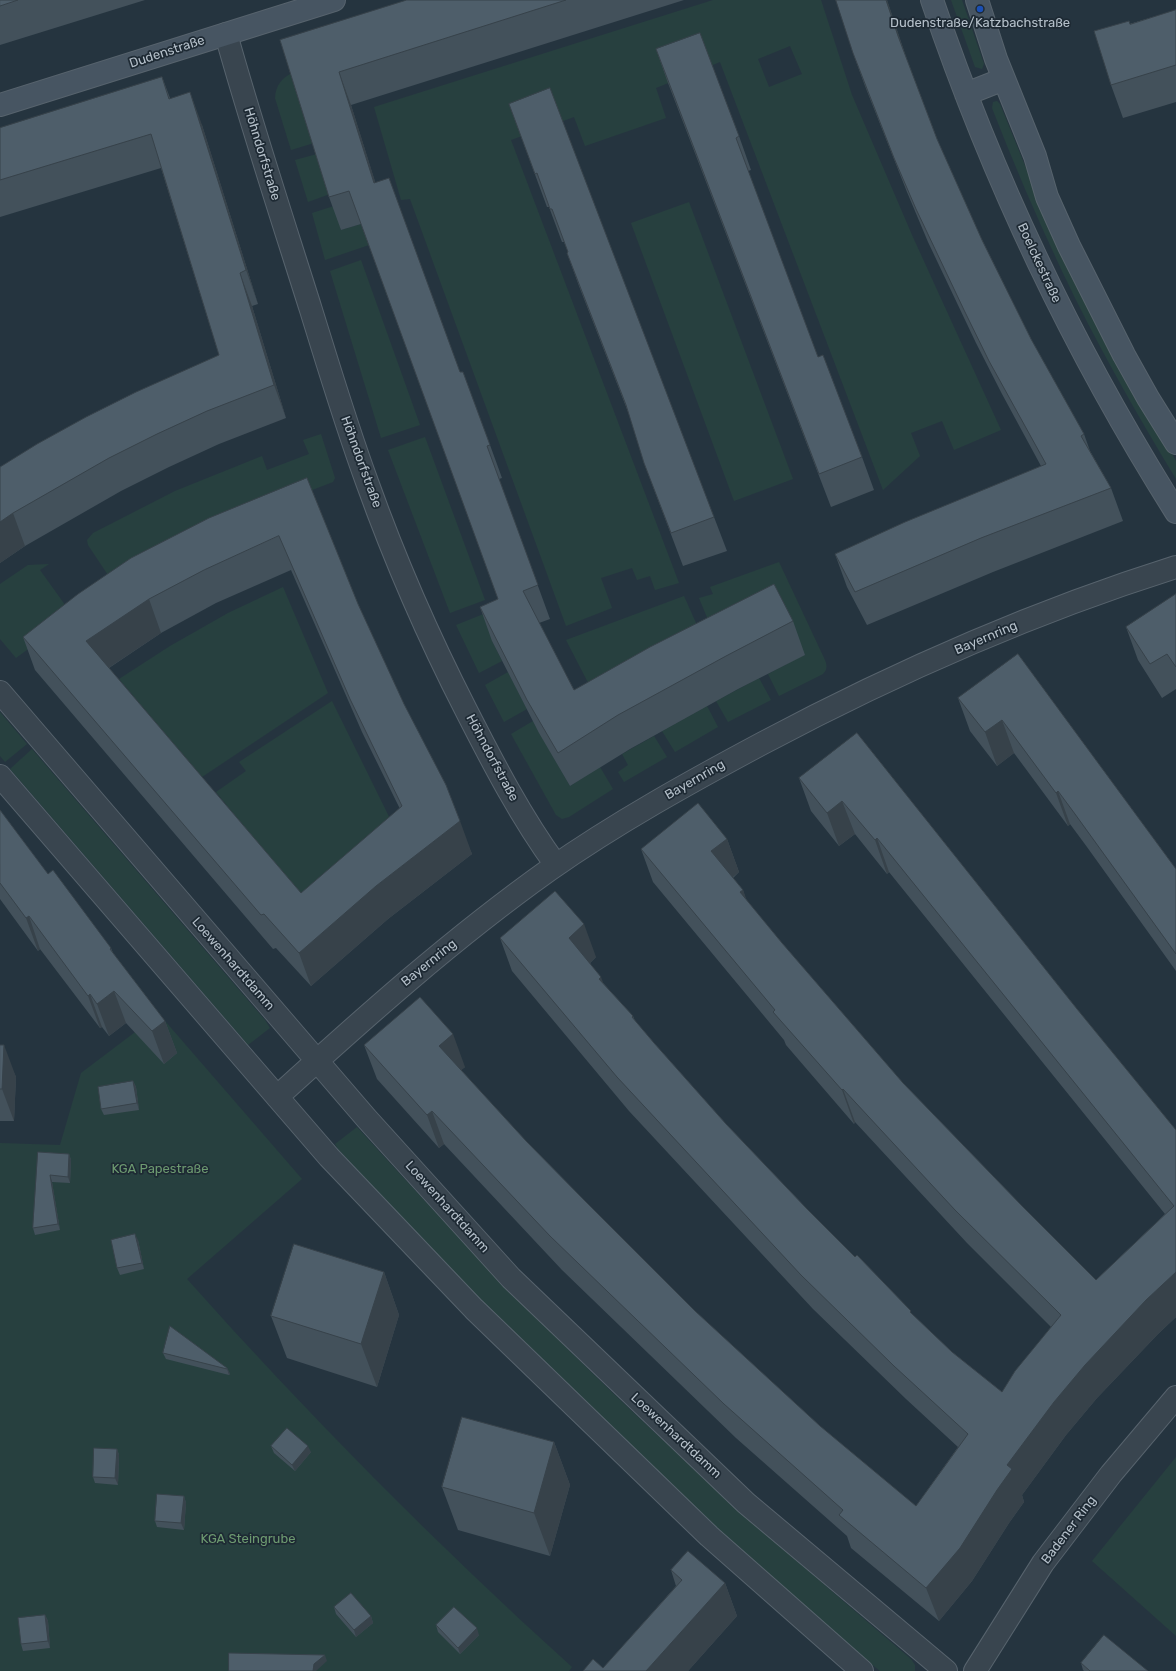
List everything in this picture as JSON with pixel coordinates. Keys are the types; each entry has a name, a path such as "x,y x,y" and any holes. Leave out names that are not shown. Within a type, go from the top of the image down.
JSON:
{"main road":[{"name":"Dudenstraße","path":"0,105 334,0"},
{"name":"Boelckestraße","path":"932,0 966,94 997,172 1055,299 1125,429 1176,512"},
{"path":"977,0 1004,79 1035,156 1047,197 1069,246 1124,355 1148,398 1176,443"},
{"path":"966,94 1004,79"}],"street":[{"name":"Höhndorfstraße","path":"226,34 345,418 390,543 421,616 483,745 530,828 556,865"},
{"name":"Bayernring","path":"277,1097 430,962 486,917 556,865 689,783 791,728 928,662 1015,625 1109,589 1176,567"},
{"name":"Loewenhardtdamm","path":"0,692 366,1119 511,1278 746,1503 946,1671"},
{"path":"0,776 334,1162 474,1309 709,1536 862,1671"},
{"name":"Badener Ring","path":"975,1671 1044,1563 1116,1468 1176,1397"}],"green space":[{"path":"713,0 821,0 852,95 912,235 1001,430 954,450 942,421 911,433 920,456 883,490 720,62 656,88 666,118 585,146 574,117 511,140 679,583 655,590 650,576 637,580 632,568 601,578 612,608 566,626 410,199 401,200 374,107","holes":["790,46 802,74 769,87 758,59"]},
{"path":"951,0 962,0 984,64 982,69 975,67"},
{"path":"292,73 314,143 291,150 275,98 280,83"},
{"path":"997,101 1000,104 1051,225 1176,461 1176,479 1116,376 1061,269 1025,189 992,108 993,102"},
{"path":"317,154 330,194 308,202 295,160"},
{"path":"689,202 793,479 734,501 631,223"},
{"path":"334,206 341,230 361,224 369,245 325,260 312,213"},
{"path":"361,260 420,425 381,438 330,271"},
{"path":"321,434 335,478 333,482 268,507 110,578 88,545 87,540 93,533 175,491 262,456 267,470 309,454 303,440"},
{"path":"425,437 485,600 450,613 388,450"},
{"path":"779,562 825,660 826,670 823,674 779,696 768,674 805,654 720,649 699,598 713,594 710,587"},
{"path":"49,564 40,570 73,616 16,658 0,639 0,584 28,565"},
{"path":"283,587 328,693 202,777 119,679 170,646 228,613"},
{"path":"684,596 704,641 597,700 566,640"},
{"path":"501,607 510,632 492,641 502,661 479,673 456,625"},
{"path":"508,672 527,709 504,722 485,685"},
{"path":"759,678 771,700 728,722 716,701"},
{"path":"332,701 399,837 311,909 216,792 246,771 239,762"},
{"path":"707,706 718,727 675,752 662,731"},
{"path":"0,712 27,744 5,762 0,756"},
{"path":"533,721 570,786 600,767 613,789 569,817 562,819 556,815 511,734"},
{"path":"654,736 667,757 624,782 618,772 628,765 622,754"},
{"path":"32,749 265,1020 270,1028 248,1045 10,769"},
{"path":"159,1014 302,1179 187,1279 326,1429 472,1574 572,1667 569,1671 0,1671 0,1143 60,1145 81,1073"},
{"path":"357,1127 479,1259 615,1395 761,1529 911,1659 915,1665 915,1671 880,1671 850,1647 692,1507 487,1309 338,1149 335,1144"},
{"path":"1176,1457 1176,1636 1092,1561"}],"building":[{"path":"0,0 18,0 0,6"},
{"path":"407,0 566,0 339,72 374,183 389,178 460,372 463,372 490,445 487,446 538,585 523,591 574,690 650,647 774,584 793,621 618,715 558,753 527,700 480,607 498,599 349,191 329,197 280,40"},
{"path":"836,0 886,0 937,139 982,240 1031,339 1084,434 1081,436 1111,488 981,538 855,592 835,554 905,522 1046,464 989,361 916,209 894,158 853,53"},
{"path":"1176,10 1176,65 1111,85 1094,31 1129,21 1130,24"},
{"path":"700,33 739,136 736,138 818,357 823,355 862,457 819,474 656,49"},
{"path":"162,77 169,99 190,92 246,270 240,273 274,385 207,411 109,458 0,522 0,467 37,444 86,417 136,392 219,355 151,134 0,180 0,128"},
{"path":"550,88 714,517 671,533 644,463 626,405 567,253 568,252 552,209 550,209 537,173 535,174 509,104"},
{"path":"307,478 358,604 404,704 446,785 460,821 376,886 299,953 264,914 261,915 23,637 78,594 131,558 209,518","holes":["279,536 350,699 402,806 301,893 86,641 149,599 204,570"]},
{"path":"1176,594 1176,667 1167,654 1150,664 1126,627"},
{"path":"1018,654 1176,869 1176,954 1058,791 1056,793 1002,720 985,732 958,698"},
{"path":"857,733 1077,1009 1176,1130 1176,1272 1146,1300 1085,1365 1054,1402 1007,1465 1012,1469 960,1548 926,1588 839,1515 843,1510 724,1404 550,1236 432,1111 427,1115 364,1045 420,997 453,1034 439,1046 526,1141 695,1311 820,1426 916,1506 968,1434 894,1366 801,1275 617,1077 500,938 555,891 584,924 569,938 601,977 599,979 726,1124 855,1257 857,1255 911,1311 910,1312 952,1352 1002,1392 1015,1371 1061,1315 955,1210 843,1089 842,1090 773,1012 775,1010 641,849 698,803 727,839 711,851 743,890 740,892 782,943 903,1083 1096,1280 1174,1206 877,838 875,840 842,801 827,813 799,778"},
{"path":"0,810 48,874 53,870 111,948 110,949 165,1021 152,1031 114,991 97,1004 90,994 88,996 29,916 26,918 0,883"},
{"path":"0,1045 4,1045 2,1089 0,1089"},
{"path":"133,1081 137,1103 101,1109 98,1087"},
{"path":"38,1152 69,1154 68,1177 50,1175 58,1224 33,1228"},
{"path":"135,1234 142,1263 117,1268 111,1240"},
{"path":"294,1244 384,1272 361,1344 271,1316"},
{"path":"170,1326 227,1368 227,1369 163,1353"},
{"path":"462,1417 554,1442 534,1513 442,1487"},
{"path":"287,1428 308,1446 292,1465 271,1446"},
{"path":"94,1448 117,1449 115,1478 93,1477"},
{"path":"157,1494 184,1496 181,1523 155,1521"},
{"path":"688,1551 725,1583 646,1671 583,1671 593,1659 603,1668 682,1580 671,1570"},
{"path":"351,1593 371,1616 354,1630 334,1607"},
{"path":"454,1607 477,1628 458,1648 436,1625"},
{"path":"45,1615 48,1641 21,1644 18,1618"},
{"path":"1104,1635 1148,1671 1090,1671 1081,1663"},
{"path":"229,1653 325,1655 314,1664 313,1671 229,1671"}],"place":[{"name":"Dudenstraße/Katzbachstraße","path":"980,9"}],"park label":[{"name":"KGA Papestraße","path":"160,1169"},
{"name":"KGA Steingrube","path":"248,1539"}]}
